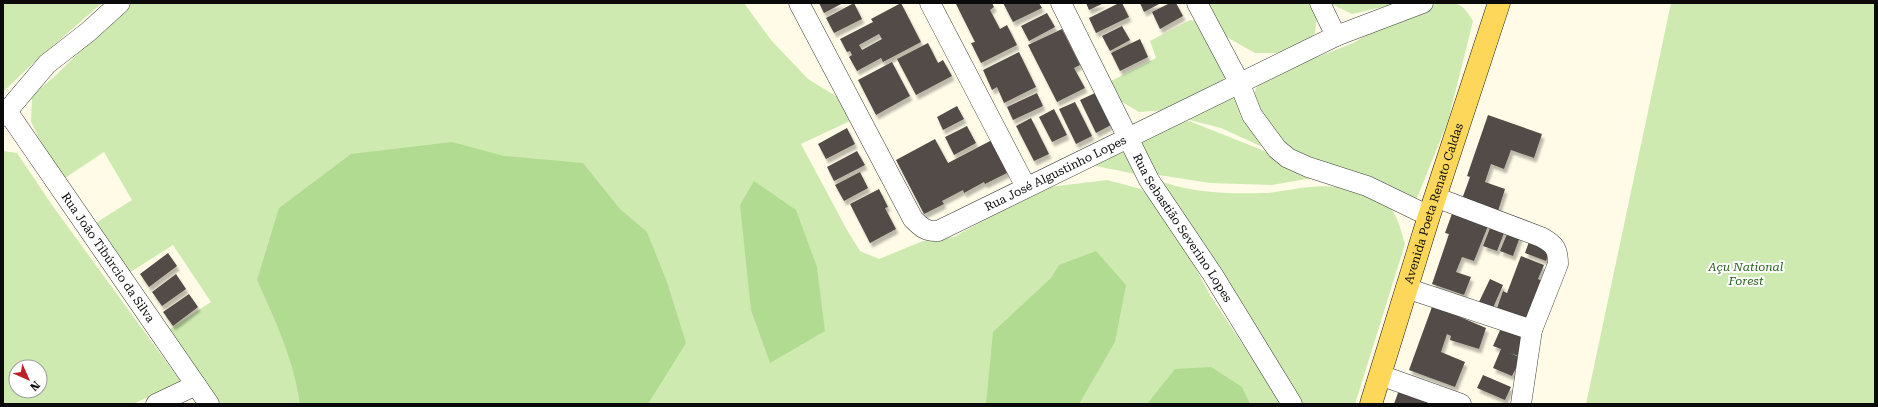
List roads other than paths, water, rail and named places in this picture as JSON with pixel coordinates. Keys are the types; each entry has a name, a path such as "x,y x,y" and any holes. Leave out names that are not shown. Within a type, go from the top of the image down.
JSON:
{"main road":[{"name":"Avenida Poeta Renato Caldas","path":"1371,404 1432,206 1499,3"}],"street":[{"path":"5,114 47,64 88,32 120,3"},
{"name":"Rua José Algustinho Lopes","path":"799,3 913,219 921,227 930,232 938,231 1239,82 1336,36 1423,3"},
{"path":"930,3 1026,187"},
{"name":"Rua Sebastião Severino Lopes","path":"1061,3 1149,180 1213,275 1292,404"},
{"path":"1197,3 1239,82 1252,114 1277,149 1288,158 1308,167 1367,186 1541,237 1552,243 1558,253 1558,264 1532,330 1521,404"},
{"path":"1320,3 1336,36"},
{"name":"Rua João Tibúrcio da Silva","path":"5,114 209,404"},
{"path":"1406,288 1532,330"},
{"path":"1380,375 1460,404"},
{"path":"156,404 196,385"}],"park label":[{"name":"Açu National Forest","path":"1746,274"}]}
